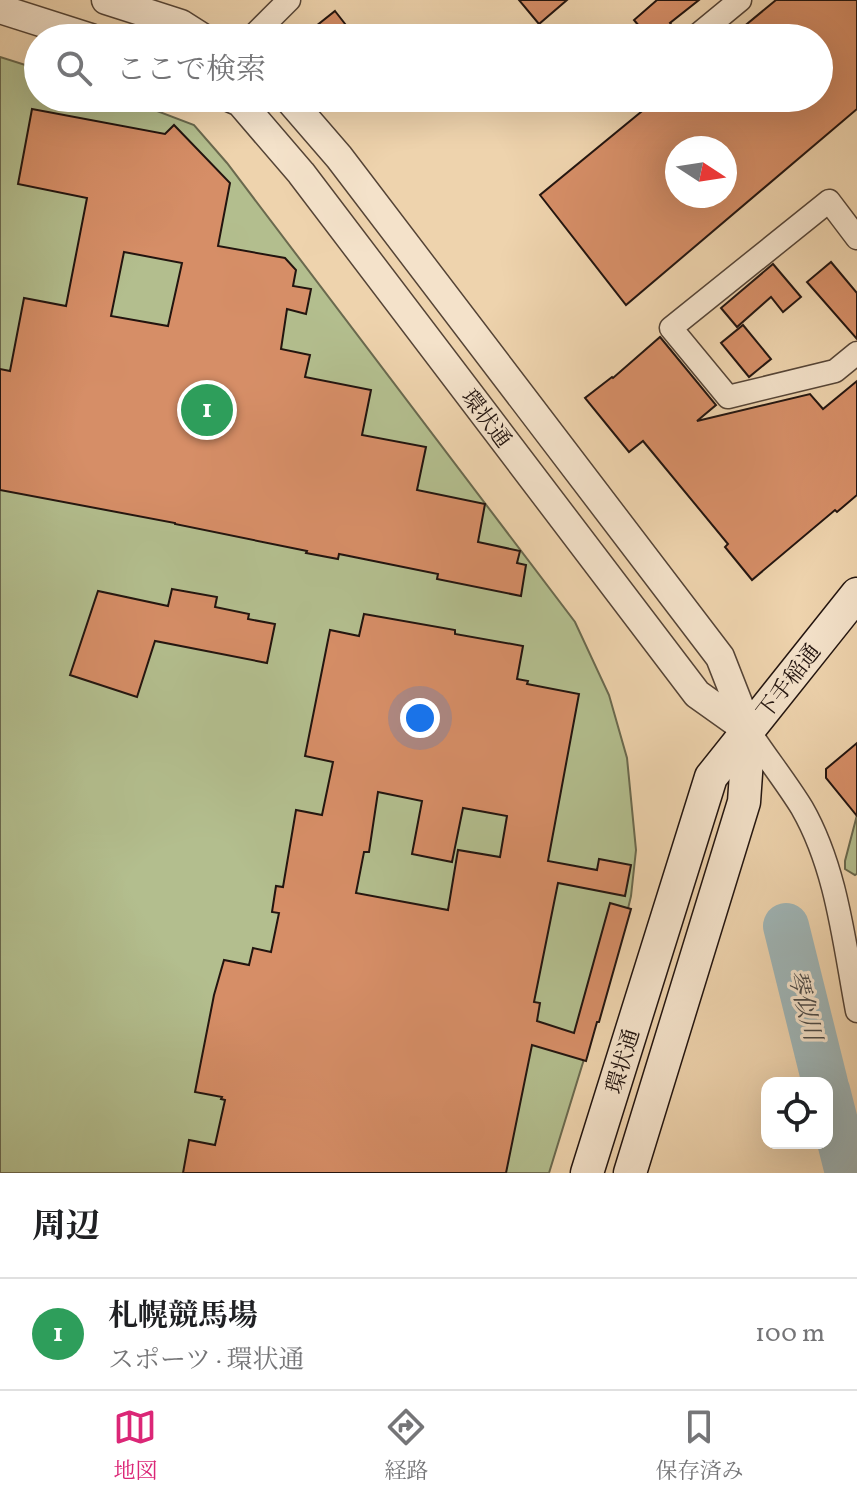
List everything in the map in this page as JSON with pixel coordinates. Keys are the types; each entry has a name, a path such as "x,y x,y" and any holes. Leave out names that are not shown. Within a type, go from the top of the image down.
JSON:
{"main road":[{"name":"下手稲通","path":"749,731 857,594"},
{"name":"環状通","path":"587,1173 711,777 749,731"},
{"name":"環状通","path":"630,1173 744,802 749,731"}],"street":[{"path":"106,0 181,24"},
{"path":"265,24 289,0"},
{"path":"711,24 740,0"},
{"path":"0,9 47,24"},
{"name":"環状通","path":"249,112 301,173 697,694 749,731"},
{"name":"環状通","path":"300,112 339,157 720,657 749,731"},
{"path":"857,238 829,201 671,328 728,397 835,371 857,353"},
{"path":"749,731 802,809 848,901 857,1011"}],"green space":[{"path":"0,57 24,65 24,112 160,112 194,125 227,163 575,622 609,695 627,758 636,850 631,896 620,942 549,1173 0,1173"},
{"path":"857,815 855,875 845,869 845,861"}],"building":[{"path":"519,0 567,0 539,24"},
{"path":"657,0 699,0 671,24 637,24 634,20"},
{"path":"776,0 857,0 857,109 626,305 540,195 641,112 833,112 833,24 747,24"},
{"path":"335,11 345,24 319,24"},
{"path":"31,112 48,112 165,134 174,125 230,183 218,246 285,258 296,270 293,286 311,289 306,314 287,309 281,349 310,355 305,377 371,390 362,435 426,447 417,490 485,504 478,542 520,551 517,563 526,565 521,596 437,579 438,574 339,554 338,559 306,553 175,523 0,490 0,369 10,371 24,298 66,306 87,198 18,184","holes":["124,252 182,263 168,326 111,316"]},
{"path":"831,262 857,293 857,339 807,282"},
{"path":"773,264 801,297 783,312 771,297 737,327 721,308"},
{"path":"743,325 771,359 749,377 721,343"},
{"path":"660,337 716,405 697,421 810,394 823,409 857,381 857,495 752,580 725,547 728,544 643,441 629,452 585,398"},
{"path":"172,589 217,597 215,607 249,614 248,619 275,624 267,663 155,641 137,697 70,675 98,591 168,606"},
{"path":"364,614 523,646 517,679 528,681 527,684 579,694 548,861 597,870 599,859 631,865 625,896 558,883 534,1002 540,1003 537,1021 574,1033 610,903 631,909 599,1022 586,1061 532,1045 506,1173 183,1173 189,1140 215,1145 225,1100 195,1092 224,960 249,965 253,948 271,952 279,913 272,912 276,886 283,887 296,810 322,815 333,762 305,756 330,630 359,636","holes":["378,792 422,801 412,854 452,862 463,808 507,816 500,857 458,850 448,910 356,893 364,852 369,852"]},
{"path":"857,743 857,816 826,778 826,769"}],"waterway":[{"name":"琴似川","path":"786,926 824,1077"},
{"name":"琴似川","path":"833,1114 848,1173"}],"place":[{"name":"札幌競馬場","path":"207,410"}]}
